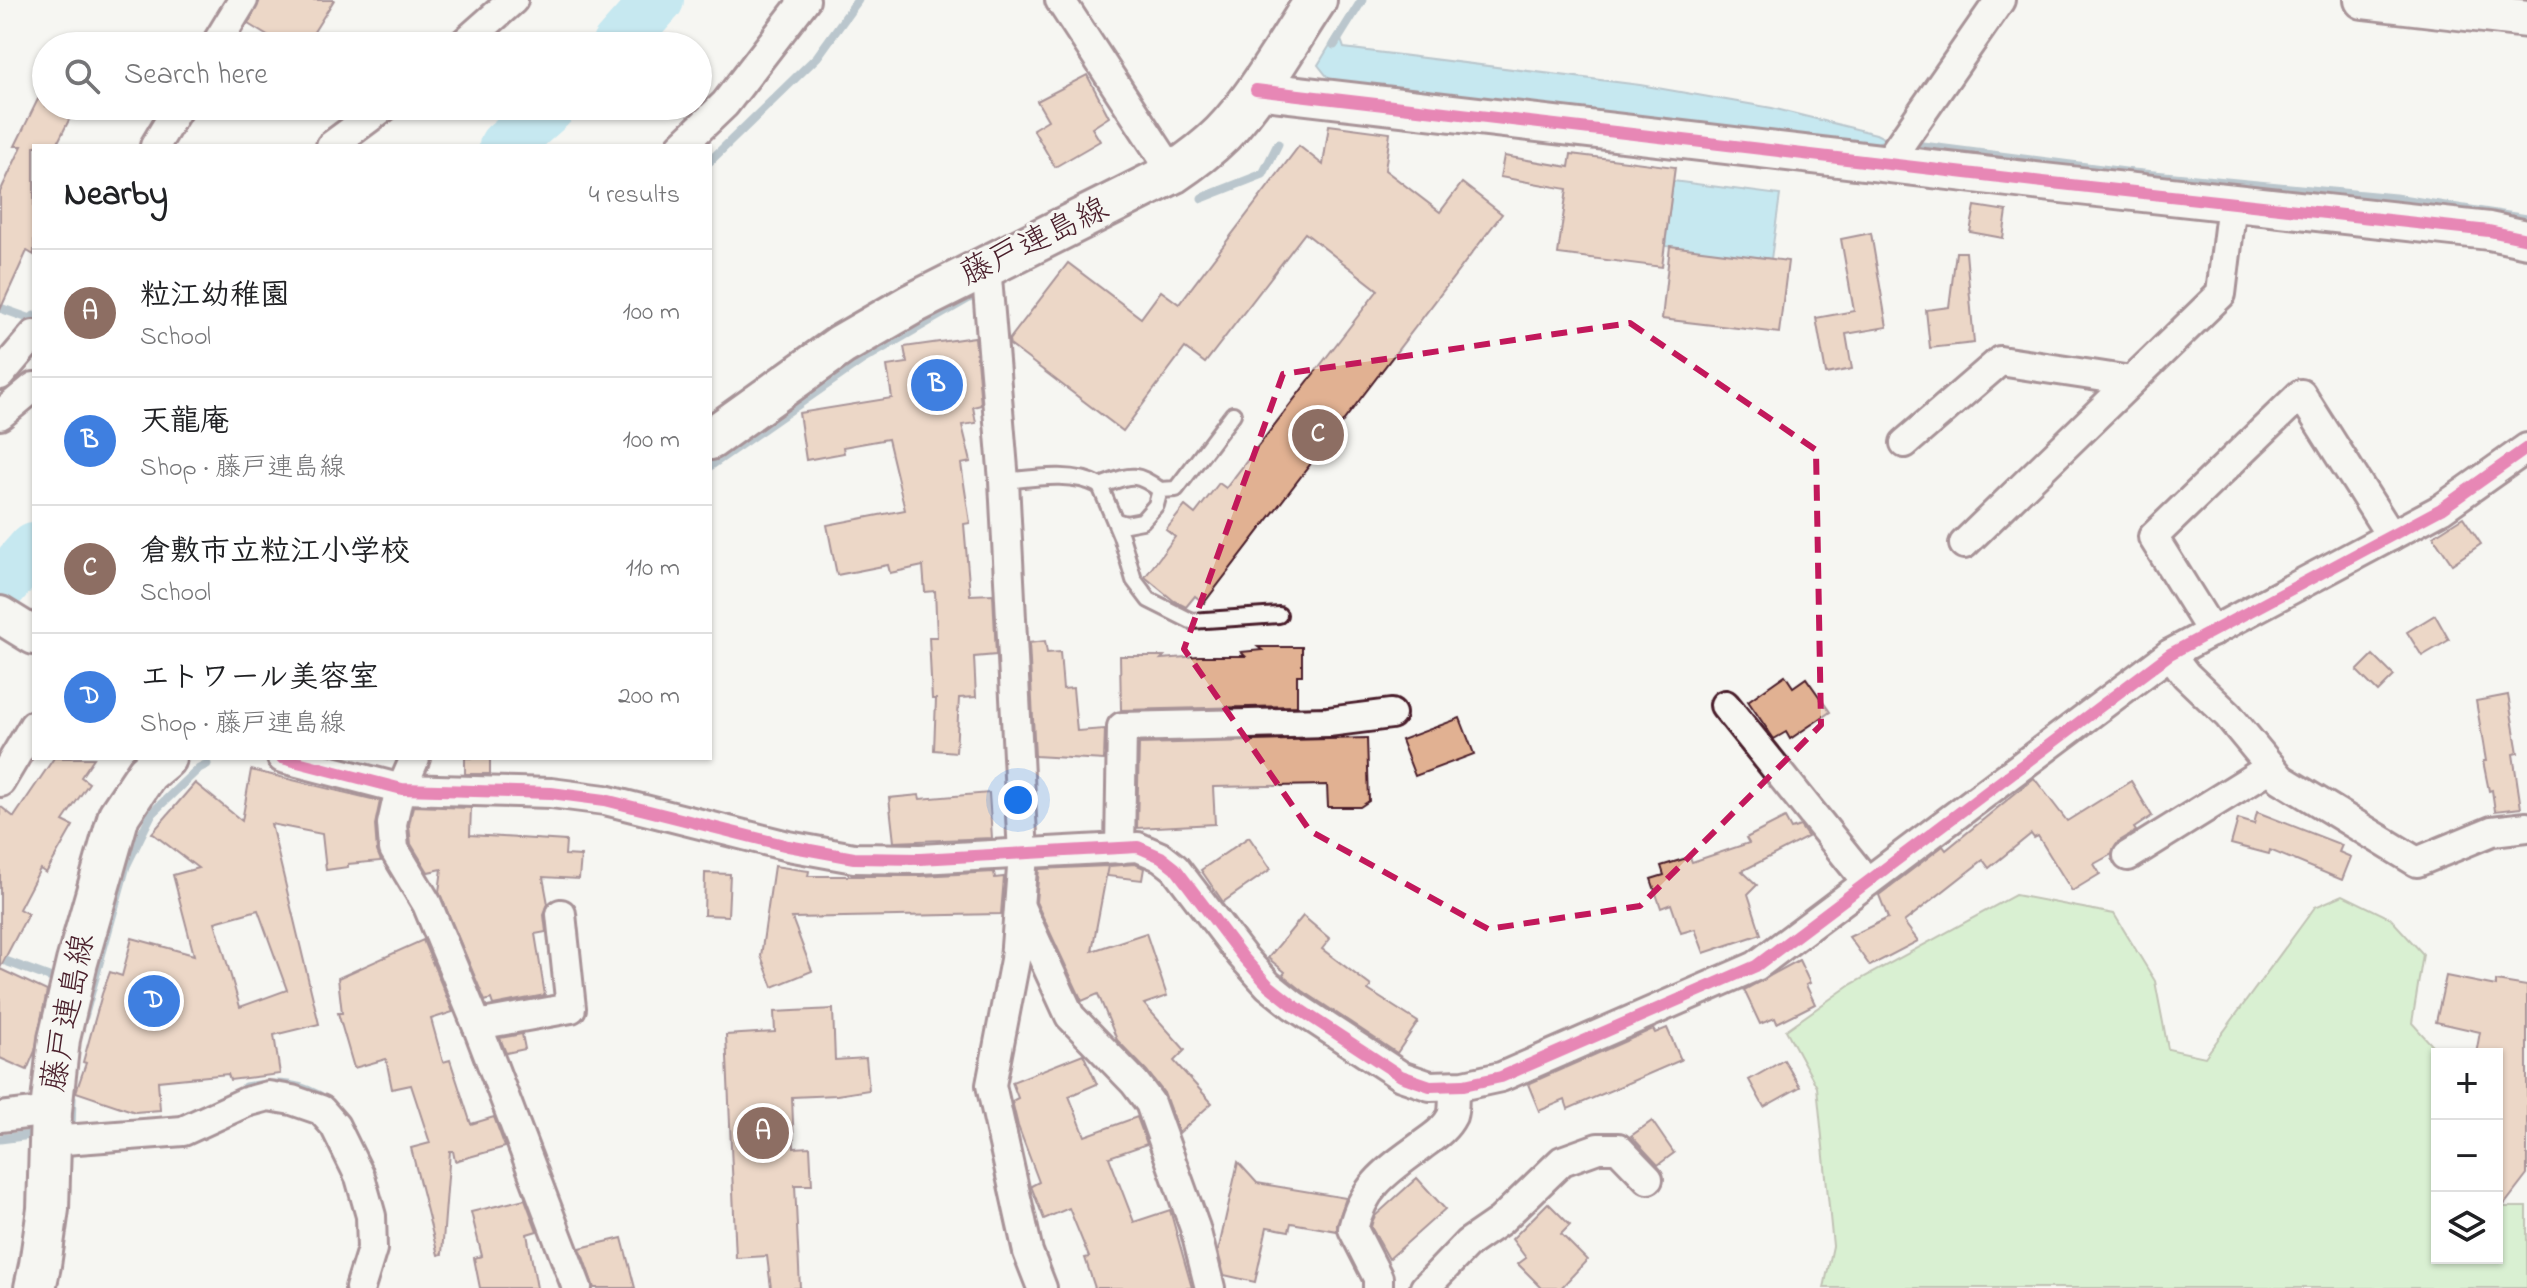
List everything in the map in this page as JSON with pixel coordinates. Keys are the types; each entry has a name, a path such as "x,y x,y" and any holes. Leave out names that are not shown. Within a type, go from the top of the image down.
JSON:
{"main road":[{"name":"藤戸連島線","path":"712,438 841,345 986,266 1173,173 1201,154 1224,132 1256,90 1316,0"},
{"name":"藤戸連島線","path":"35,1288 48,1209 59,1039 77,962 119,815 147,773 163,760"}],"street":[{"path":"224,32 243,0"},
{"path":"477,32 513,0"},
{"path":"1060,0 1173,173"},
{"path":"1896,151 2000,0"},
{"path":"2363,0 2527,19"},
{"path":"712,116 804,4"},
{"path":"1256,90 1896,151 2232,203 2489,231 2527,239"},
{"path":"156,144 171,120"},
{"path":"334,144 366,120"},
{"path":"683,144 708,120"},
{"path":"1964,544 2221,294 2232,203"},
{"path":"986,266 1004,481 1023,855 1015,960 991,1085 1028,1252 1042,1288"},
{"path":"0,375 32,337"},
{"path":"1905,443 2000,361 2131,381"},
{"path":"0,415 32,389"},
{"path":"2212,632 2153,537 2301,394 2391,536"},
{"path":"290,760 402,789 551,793 605,800 788,846 854,858 920,859 1138,847 1161,857 1175,868 1242,956 1268,985 1293,1005 1401,1076 1430,1086 1454,1086 1501,1077 1756,966 2170,654 2441,509 2527,448"},
{"path":"0,615 32,635"},
{"path":"2170,654 2186,675 2228,715 2281,779 2417,862 2492,831 2527,827"},
{"path":"1725,705 1867,882"},
{"path":"1120,849 1122,727 1328,722 1391,714"},
{"path":"0,782 32,728"},
{"path":"414,760 392,824 394,849 427,904 477,1025 577,1288"},
{"path":"2128,856 2271,767"},
{"path":"1019,904 1070,1016 1135,1083 1150,1103 1195,1228 1210,1288"},
{"path":"477,1025 571,1008 561,914"},
{"path":"1378,1288 1378,1278 1353,1229 1356,1213 1366,1193 1380,1176 1444,1129 1453,1113 1454,1086"},
{"path":"0,1117 51,1126 183,1131 246,1102 268,1096 321,1110 335,1126 360,1177 371,1216 372,1249 360,1288"},
{"path":"1425,1288 1468,1243 1500,1221 1562,1161 1598,1148 1618,1148 1648,1179"}],"lane":[{"path":"1100,486 1125,477 1143,477 1160,490 1176,489 1233,414"},
{"path":"1004,481 1073,478 1100,486 1116,521 1134,580 1149,600 1191,621 1279,615"},
{"path":"1116,521 1126,524 1142,521 1156,505 1160,490"}],"highlighted area":[{"path":"1630,323 1816,450 1821,725 1640,906 1488,929 1310,831 1184,649 1283,374"}],"green space":[{"path":"2015,895 2114,914 2155,981 2168,1049 2205,1057 2315,907 2343,895 2390,918 2423,954 2412,1023 2435,1048 2431,1048 2431,1264 2503,1264 2503,1206 2527,1207 2527,1288 1824,1288 1833,1246 1817,1087 1786,1030 1850,985"}],"water":[{"path":"1336,35 1344,48 1640,85 1772,108 1886,139 1874,145 1841,142 1705,123 1330,80 1318,65"},
{"path":"1673,181 1780,195 1771,259 1665,246"}],"building":[{"path":"260,0 334,0 314,32 261,32 248,24"},
{"path":"1087,75 1109,117 1092,128 1100,141 1055,167 1033,129 1048,120 1037,101"},
{"path":"32,111 32,120 69,120 57,144 32,144 32,254 27,251 0,310 0,192 22,146 15,146"},
{"path":"1329,125 1390,133 1385,170 1440,212 1462,183 1502,214 1204,603 1195,596 1186,607 1145,577 1175,537 1166,530 1185,506 1195,514 1219,483 1226,488 1378,290 1305,233 1205,363 1185,348 1123,431 1010,345 1009,340 1068,263 1141,318 1161,291 1179,304 1299,146 1323,165"},
{"path":"1571,154 1675,167 1662,267 1558,254 1567,189 1500,177 1504,156 1569,167"},
{"path":"1975,206 2007,211 2003,238 1970,232"},
{"path":"1871,233 1887,327 1846,334 1852,369 1826,374 1816,318 1854,311 1841,239"},
{"path":"1670,246 1788,261 1779,333 1662,319"},
{"path":"1956,252 1966,252 1974,343 1930,348 1926,310 1949,307"},
{"path":"975,337 981,405 973,407 976,423 962,425 971,462 961,464 970,523 964,524 970,595 993,594 996,655 974,657 976,697 959,698 956,752 934,750 936,699 932,699 929,637 937,637 935,591 925,592 923,566 890,573 888,565 837,575 827,525 905,510 888,439 843,447 844,453 806,460 799,413 892,398 887,366 907,363 904,347"},
{"path":"2463,517 2481,544 2452,564 2433,536"},
{"path":"2435,615 2449,640 2422,656 2407,632"},
{"path":"1045,641 1047,653 1060,652 1063,689 1073,688 1077,731 1105,729 1104,760 1035,756 1029,643"},
{"path":"1258,647 1302,647 1302,675 1297,675 1297,706 1121,710 1120,656 1164,656 1161,659 1245,656 1241,652 1262,650"},
{"path":"2373,655 2394,676 2378,692 2357,671"},
{"path":"1785,675 1793,687 1806,678 1830,712 1790,739 1786,732 1774,739 1748,701"},
{"path":"2508,695 2518,753 2513,754 2521,808 2495,811 2483,761 2486,761 2476,701"},
{"path":"1460,718 1474,754 1415,776 1401,740"},
{"path":"1367,738 1369,801 1360,807 1328,807 1327,785 1213,787 1215,824 1137,828 1139,744"},
{"path":"53,760 93,760 81,777 89,783 63,821 73,826 46,873 40,869 19,909 28,914 0,968 0,806 14,817"},
{"path":"465,760 490,760 490,774 465,774"},
{"path":"251,770 380,801 375,825 381,861 326,870 322,834 271,824 319,1024 274,1035 280,1074 230,1080 228,1074 158,1081 160,1110 135,1112 76,1092 110,972 122,976 132,938 194,955 173,875 198,868 152,833 195,783 242,821","holes":["258,910 287,990 240,1007 215,922"]},
{"path":"2034,778 2067,821 2131,781 2152,816 2118,842 2112,854 2094,864 2100,874 2072,891 2038,836 2034,838 2031,834 1989,868 1983,860 1904,922 1918,941 1870,966 1849,937 1888,918 1879,895 1943,846 1946,850"},
{"path":"989,793 992,838 894,842 889,798 919,795 920,799"},
{"path":"413,806 471,808 470,835 566,841 565,855 581,856 579,879 543,877 548,904 544,915 546,932 535,934 545,995 493,1005 491,999 485,1001 439,892 442,869 428,872 411,844 409,825"},
{"path":"2257,812 2342,845 2339,852 2351,857 2342,880 2270,850 2269,854 2231,844 2238,819 2254,824"},
{"path":"1785,818 1791,829 1800,826 1808,837 1742,871 1757,885 1748,894 1761,934 1704,953 1695,929 1681,933 1671,904 1661,908 1651,879 1664,875 1661,866 1690,857 1692,862 1749,843 1746,838"},
{"path":"1249,837 1271,869 1223,902 1201,870"},
{"path":"1135,864 1144,868 1142,880 1107,876 1109,866"},
{"path":"774,866 809,871 808,876 921,876 994,872 995,878 1004,877 1001,914 792,918 812,971 773,987 761,956"},
{"path":"1108,866 1092,951 1146,933 1167,996 1144,1004 1185,1050 1174,1061 1212,1103 1179,1133 1164,1093 1117,1040 1098,994 1082,1001 1036,902 1039,869"},
{"path":"705,873 730,874 728,916 704,915"},
{"path":"1303,916 1330,939 1322,949 1371,986 1368,990 1418,1022 1397,1053 1303,991 1268,958"},
{"path":"423,940 453,1012 431,1019 443,1062 450,1060 471,1124 494,1117 505,1147 455,1161 453,1151 450,1151 442,1254 438,1255 411,1148 430,1143 411,1085 392,1089 386,1059 354,1068 338,1013 342,1013 338,978"},
{"path":"1799,960 1810,983 1806,985 1815,1004 1777,1023 1775,1018 1760,1024 1744,990"},
{"path":"0,969 47,991 35,1051 27,1070 0,1058"},
{"path":"2446,976 2496,986 2496,981 2527,986 2527,1175 2503,1206 2503,1048 2477,1048 2480,1032 2436,1022"},
{"path":"833,1009 835,1060 866,1058 869,1090 792,1097 794,1148 810,1147 812,1185 795,1185 800,1288 771,1288 767,1256 736,1258 726,1035 775,1032 774,1012"},
{"path":"1667,1028 1681,1060 1568,1109 1565,1100 1539,1111 1528,1084 1653,1029 1655,1033"},
{"path":"522,1034 525,1049 506,1053 500,1038"},
{"path":"1083,1054 1097,1084 1069,1096 1085,1136 1137,1117 1147,1144 1109,1157 1134,1222 1170,1210 1192,1288 1095,1288 1085,1258 1089,1257 1069,1208 1044,1219 1031,1186 1039,1182 1018,1126 1012,1101 1018,1098 1012,1082"},
{"path":"1784,1060 1800,1087 1764,1107 1749,1080"},
{"path":"1652,1121 1674,1153 1658,1165 1631,1136"},
{"path":"1238,1162 1257,1183 1346,1198 1337,1231 1291,1223 1289,1231 1267,1227 1255,1282 1224,1275 1218,1252"},
{"path":"1417,1178 1445,1209 1389,1259 1371,1227 1373,1220"},
{"path":"525,1199 537,1231 527,1234 537,1288 480,1288 474,1258 482,1256 471,1212"},
{"path":"1548,1203 1570,1225 1561,1234 1587,1260 1561,1288 1542,1288 1518,1264 1526,1258 1512,1239"},
{"path":"622,1238 635,1288 594,1288 580,1248"}],"waterway":[{"path":"629,32 658,0"},
{"path":"712,159 817,57 858,0"},
{"path":"1334,45 1362,0"},
{"path":"507,144 534,120"},
{"path":"1202,198 1263,174 1278,144"},
{"path":"1907,144 2133,173 2395,198 2527,219"},
{"path":"712,465 862,360 969,298"},
{"path":"0,308 31,319"},
{"path":"21,331 32,318"},
{"path":"0,587 32,550"},
{"path":"84,1017 126,866 152,813 207,764"},
{"path":"0,959 49,977"},
{"path":"245,1087 288,1085 308,1090 328,1101"},
{"path":"72,1098 71,1129 78,1128"},
{"path":"0,1139 31,1135"}],"cycle path":[{"path":"1256,90 2489,231 2527,239"},
{"path":"290,760 402,789 551,793 605,800 788,846 854,858 920,859 1138,847 1161,857 1175,868 1242,956 1268,985 1293,1005 1401,1076 1430,1086 1464,1085 1501,1077 1756,966 2170,654 2441,509 2527,448"}],"place":[{"name":"天龍庵","path":"937,385"},
{"name":"倉敷市立粒江小学校","path":"1318,435"},
{"name":"エトワール美容室","path":"154,1001"},
{"name":"粒江幼稚園","path":"763,1133"}]}
